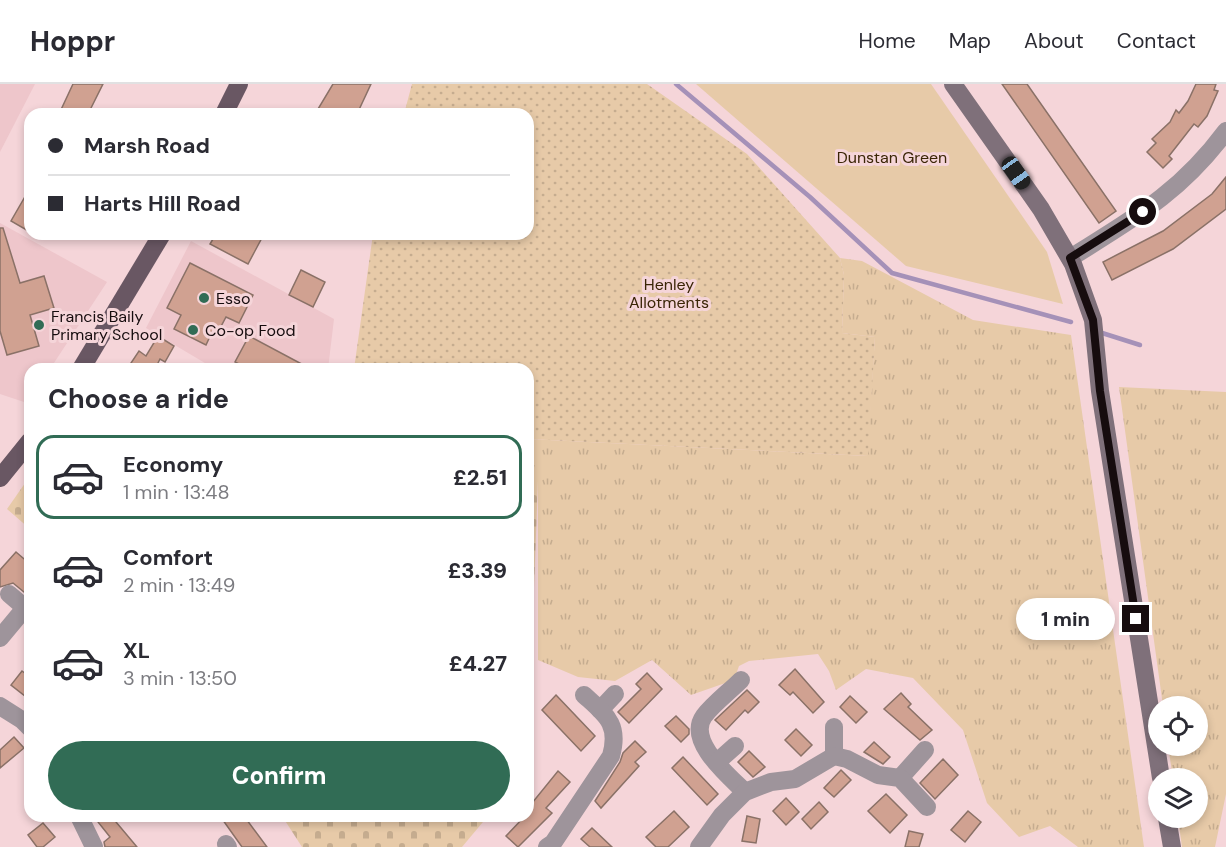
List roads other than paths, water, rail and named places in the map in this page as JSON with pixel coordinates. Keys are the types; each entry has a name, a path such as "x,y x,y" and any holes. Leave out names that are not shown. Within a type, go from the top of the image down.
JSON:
{"main road":[{"path":"227,108 239,84"},
{"path":"85,363 158,240"},
{"path":"0,478 24,448"}],"street":[{"path":"953,84 1041,209 1070,258 1093,320 1100,391 1159,768"},
{"path":"1070,258 1166,197 1199,165 1226,131"},
{"path":"9,594 24,607"},
{"path":"0,638 24,614"},
{"path":"741,680 703,717 700,738 704,748 745,792"},
{"path":"600,710 615,694"},
{"path":"553,846 611,756 615,741 609,718 584,695"},
{"path":"0,706 24,722"},
{"path":"834,728 834,756"},
{"path":"717,762 735,746"},
{"path":"900,778 925,750"},
{"path":"699,847 722,815 745,792 771,782 795,779 834,756 847,759 878,775 900,778 927,807"},
{"path":"82,822 94,847"},
{"path":"1169,828 1172,847"}],"waterway":[{"path":"676,84 810,197 892,273 1071,322"},
{"path":"1099,332 1140,345"}],"place":[{"name":"Esso","path":"204,298"},
{"name":"Francis Baily Primary School","path":"39,325"},
{"name":"Co-op Food","path":"193,330"}],"park label":[{"name":"Dunstan Green","path":"892,157"},
{"name":"Henley Allotments","path":"669,293"}]}
